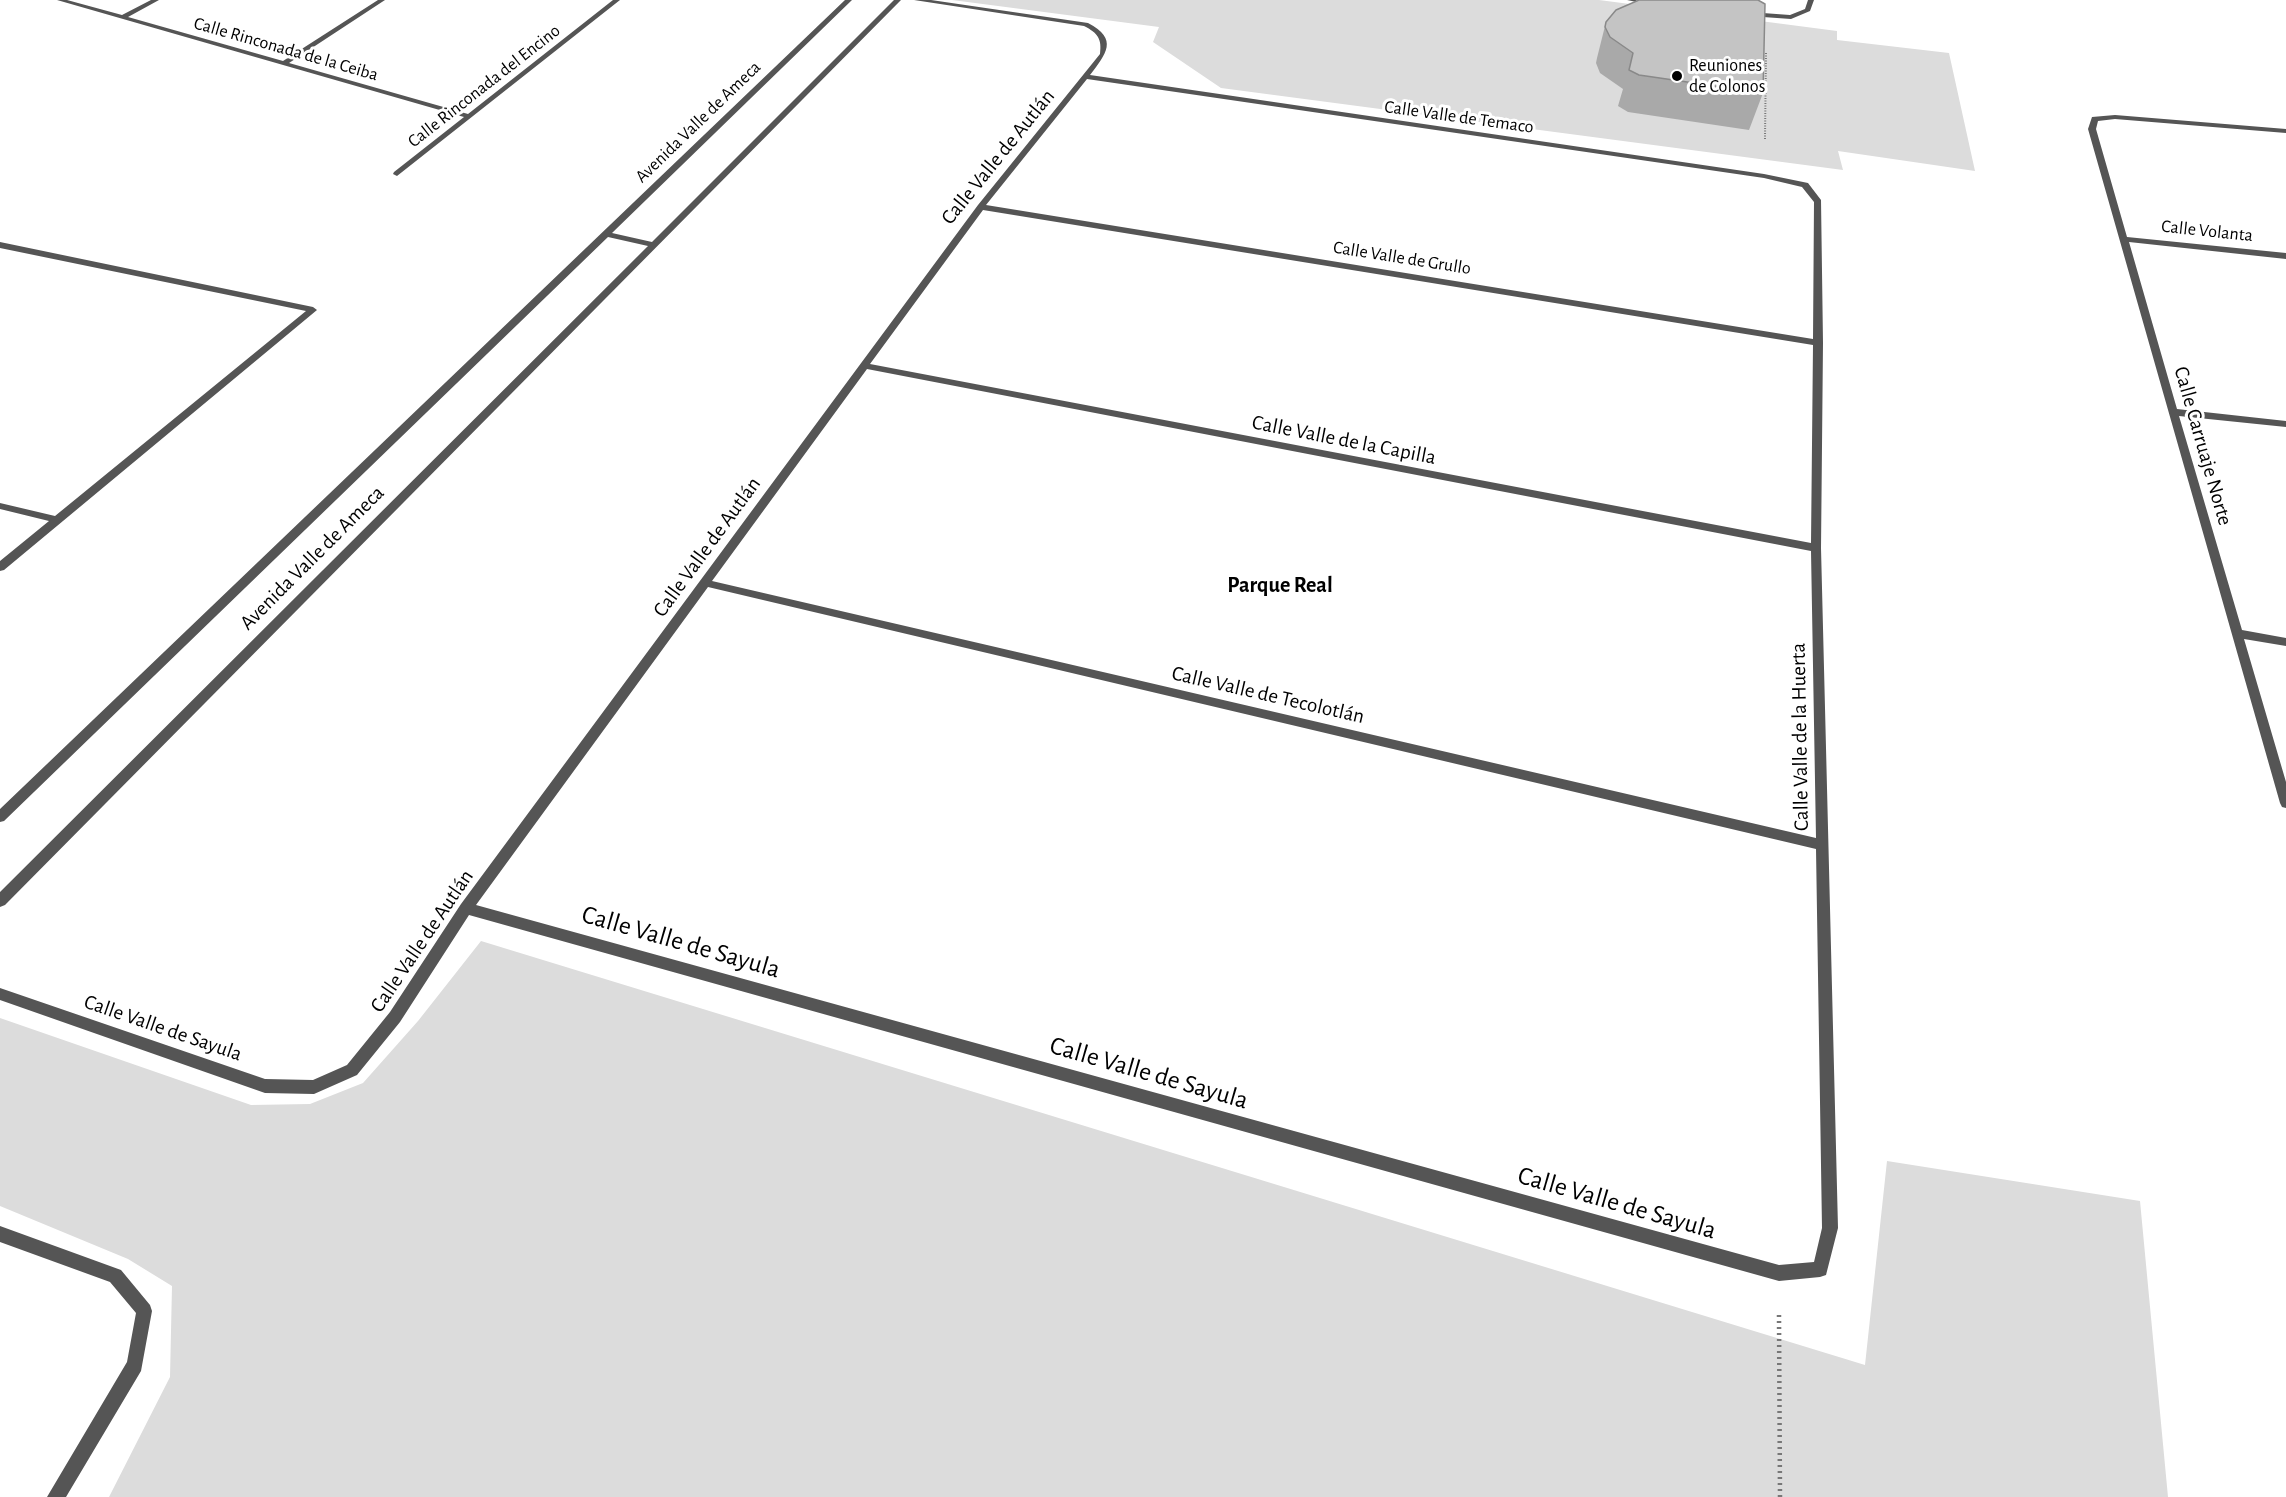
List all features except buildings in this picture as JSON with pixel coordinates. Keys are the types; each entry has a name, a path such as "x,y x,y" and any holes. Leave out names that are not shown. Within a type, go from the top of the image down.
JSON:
{"street":[{"name":"Calle Rinconada de la Ceiba","path":"60,0 468,116"},
{"path":"122,18 156,0"},
{"path":"283,64 382,0"},
{"name":"Calle Rinconada del Encino","path":"397,174 617,0"},
{"name":"Avenida Valle de Ameca","path":"0,817 849,0"},
{"name":"Avenida Valle de Ameca","path":"0,901 898,0"},
{"name":"Calle Valle de Autlán","path":"314,1087 352,1070 395,1017 466,908 981,207 1087,77 1103,54 1106,40 1101,31 1086,24 917,0"},
{"path":"1630,0 1665,4"},
{"path":"1744,14 1791,17 1808,10 1811,0"},
{"name":"Calle Valle de Temaco","path":"1087,77 1764,176 1805,185 1818,202"},
{"name":"Calle Carruaje Norte","path":"2286,131 2115,117 2095,120 2092,129 2286,803"},
{"name":"Calle Valle de la Huerta","path":"1818,202 1816,548 1830,1228 1820,1269"},
{"name":"Calle Valle de Grullo","path":"981,207 1818,343"},
{"path":"606,234 654,245"},
{"name":"Calle Volanta","path":"2124,239 2286,256"},
{"path":"0,245 313,310 0,567"},
{"name":"Calle Valle de la Capilla","path":"865,366 1816,548"},
{"path":"2174,412 2286,424"},
{"path":"0,506 57,520"},
{"name":"Calle Valle de Tecolotlán","path":"705,583 1822,845"},
{"path":"2239,634 2286,642"},
{"name":"Calle Valle de Sayula","path":"466,908 1779,1273 1820,1269"},
{"name":"Calle Valle de Sayula","path":"0,994 265,1086 314,1087"},
{"path":"0,1234 115,1276 144,1311 135,1365 56,1497"}],"path":[{"path":"1764,176 1767,16"},
{"path":"1779,1273 1780,1497"}],"shaded area":[{"path":"952,0 1599,0 1837,31 1837,40 1949,53 1975,171 1838,151 1843,170 1221,88 1153,42 1159,27"},
{"path":"481,941 1865,1365 1887,1161 2140,1201 2168,1497 109,1497 170,1377 172,1286 128,1259 0,1206 0,1018 251,1105 310,1104 363,1083 418,1021"}],"place":[{"name":"Reuniones de Colonos","path":"1677,76"}],"district":[{"name":"Parque Real","path":"1280,585"}]}
